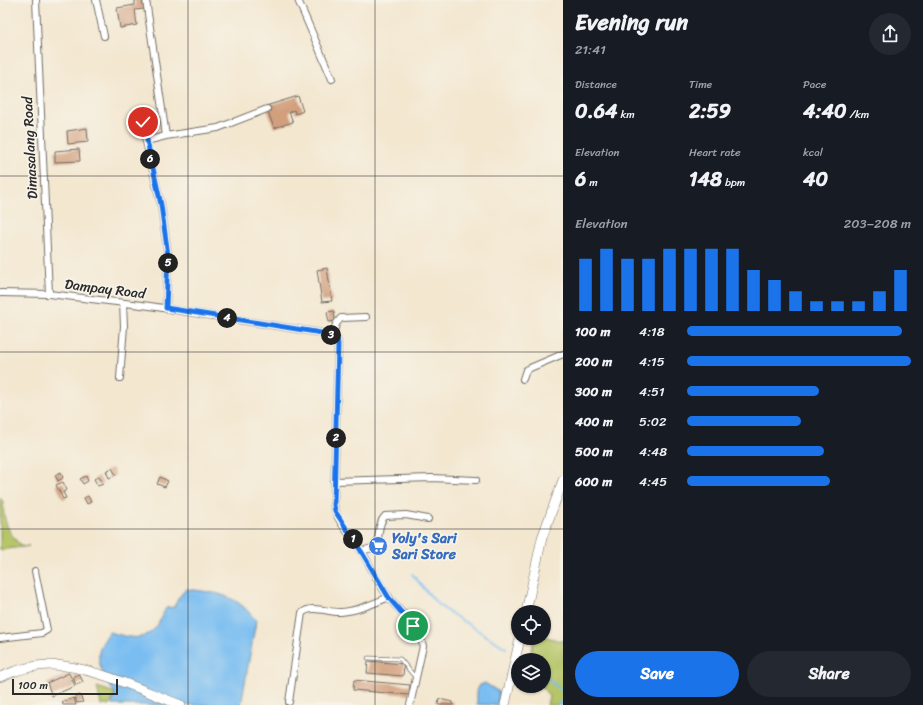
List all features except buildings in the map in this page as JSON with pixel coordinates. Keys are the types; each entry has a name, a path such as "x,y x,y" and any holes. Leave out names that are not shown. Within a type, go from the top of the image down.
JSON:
{"main road":[{"path":"528,605 542,538 563,480"},
{"path":"505,705 518,645"},
{"path":"0,677 26,667 49,665 64,666 104,677 181,705"}],"street":[{"name":"Dimasalang Road","path":"36,0 49,294"},
{"path":"96,0 104,36"},
{"path":"146,0 166,136"},
{"path":"298,0 332,79"},
{"path":"146,141 166,136 218,128 267,110"},
{"path":"143,122 161,205 168,255 166,308"},
{"name":"Dampay Road","path":"0,293 49,294 166,308 333,336"},
{"path":"120,378 124,326 123,303"},
{"path":"366,317 341,318 336,324 333,336 337,339 338,344 334,481 335,511 389,598 421,637 423,646 410,705"},
{"path":"523,379 526,370 563,354"},
{"path":"334,481 432,478 476,480"},
{"path":"361,551 376,547 379,538 380,525 385,516 406,515 428,519"},
{"path":"0,638 42,633 47,630 35,571"},
{"path":"289,702 302,613 310,609 345,611 389,598"}],"lane":[{"path":"368,658 400,659 405,663 416,679"}],"green space":[{"path":"0,498 3,501 4,515 7,526 13,537 22,547 0,550"},
{"path":"551,638 560,641 563,640 563,705 547,705 549,696 547,693 551,693 551,653 531,653 533,645 551,645"},
{"path":"97,687 115,693 110,705 101,705"}],"water":[{"path":"186,589 225,596 241,605 256,621 241,705 112,705 115,693 103,674 99,657 101,647 109,632 128,637 145,636 157,626 166,608 174,607 179,597"},
{"path":"485,683 499,692 497,705 477,704 477,690 480,685"}],"waterway":[{"path":"412,574 433,599 444,609 506,648"},
{"path":"551,681 563,692"},
{"path":"558,705 563,700"}],"place":[{"name":"Yoly's Sari Sari Store","path":"378,546"}],"route":[{"path":"143,122 161,205 168,255 166,308 328,334 337,339 337,407 334,481 335,511 389,598 413,626"}]}
